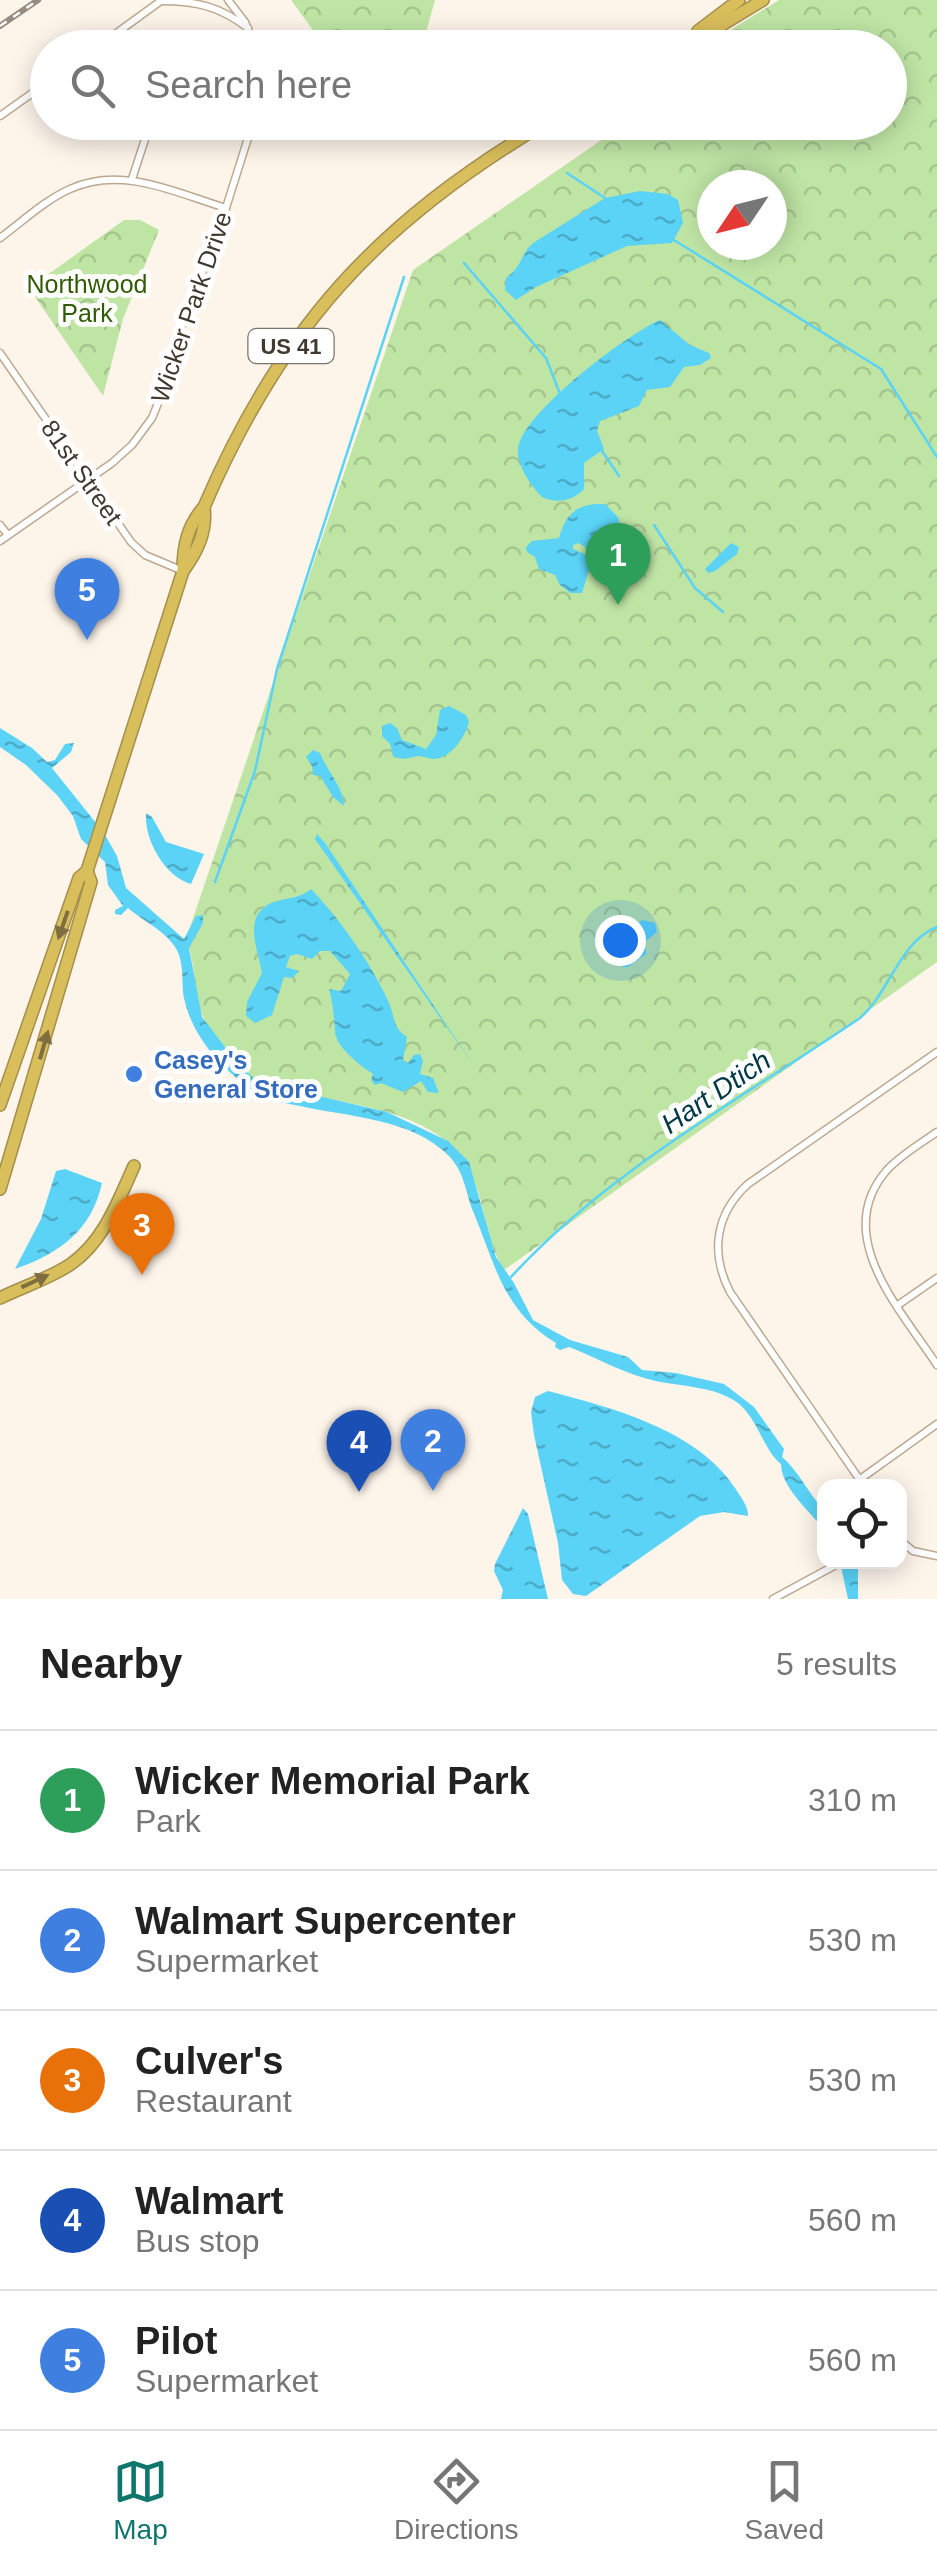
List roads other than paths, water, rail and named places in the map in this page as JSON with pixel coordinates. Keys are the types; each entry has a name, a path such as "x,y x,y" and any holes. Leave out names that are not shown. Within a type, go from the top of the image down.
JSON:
{"highway":[{"path":"699,30 739,0"},
{"path":"709,30 762,0"},
{"name":"US 41","path":"0,1190 90,882 87,871 183,572 196,553 206,522 204,507 245,419 271,375 334,290 380,242 453,182 519,140"},
{"name":"US 41","path":"0,1105 78,878 87,871"},
{"path":"0,1298 69,1265 87,1251 108,1220 134,1166"}],"street":[{"path":"121,30 162,0 214,6 248,28"},
{"path":"228,0 248,28"},
{"path":"0,116 30,95"},
{"path":"132,179 145,140"},
{"name":"Wicker Park Drive","path":"0,540 124,454 152,418 247,140"},
{"path":"0,238 66,190 98,180 132,179 226,208"},
{"name":"81st Street","path":"0,352 137,550 183,572"},
{"path":"0,525 8,535"},
{"path":"859,1479 730,1292 719,1266 717,1243 729,1204 738,1193 937,1052"},
{"path":"937,1132 894,1163 874,1188 867,1204 865,1227 868,1254 937,1365"},
{"path":"898,1305 937,1278"},
{"path":"867,1479 937,1424"},
{"path":"907,1546 937,1556"},
{"path":"776,1598 828,1569"}],"water":[{"path":"640,191 668,194 678,200 683,223 672,243 627,246 516,300 505,290 506,278 533,243 605,198"},
{"path":"660,320 711,358 700,365 684,367 670,387 647,390 639,406 600,421 597,431 604,449 584,463 584,489 564,500 542,497 529,482 520,462 518,449 524,434 578,377 624,341"},
{"path":"605,504 618,517 617,541 600,558 579,543 573,545 573,549 595,563 582,593 570,593 555,575 539,569 526,547 532,541 559,538 574,511"},
{"path":"731,543 739,547 737,554 708,573 705,569"},
{"path":"449,706 466,715 469,722 452,750 435,759 393,756 390,744 382,736 382,726 390,723 402,740 426,749 436,735 440,710"},
{"path":"0,728 47,762 55,760 65,744 74,743 71,752 52,768 104,833 117,856 126,888 184,939 196,916 203,915 203,923 189,948 202,1017 239,1065 267,1084 387,1112 448,1141 469,1162 496,1257 533,1320 570,1340 628,1357 642,1370 724,1384 754,1407 784,1449 782,1457 817,1501 817,1521 791,1490 781,1464 751,1417 729,1397 634,1375 569,1347 555,1347 556,1343 538,1330 512,1301 495,1268 458,1169 434,1143 398,1126 267,1098 222,1064 202,1040 188,1012 180,959 171,941 128,908 121,915 115,914 123,906 108,885 105,862 81,839 73,816 57,795 0,747"},
{"path":"313,750 320,753 344,806 320,776 313,775 306,757"},
{"path":"146,813 166,842 204,854 191,884 164,865 148,834"},
{"path":"317,834 325,843 474,1066 315,839"},
{"path":"311,889 375,975 397,1027 407,1037 403,1060 408,1063 420,1054 420,1074 433,1078 439,1093 428,1092 421,1081 403,1092 381,1083 375,1085 371,1080 373,1074 344,1050 336,1037 329,989 341,991 350,974 330,951 320,951 312,959 290,956 286,967 299,971 292,978 284,977 272,1015 255,1023 246,1016 247,1002 262,973 254,933 258,915 274,902"},
{"path":"642,920 655,923 657,932 645,942 646,954 623,967 620,961 625,950 612,939 612,930 618,925 630,929"},
{"path":"65,1169 102,1183 90,1214 59,1248 15,1269 41,1219 56,1171"},
{"path":"548,1391 626,1414 676,1436 719,1468 744,1502 748,1516 724,1512 700,1516 586,1596 573,1594 562,1580 531,1412 535,1397"},
{"path":"523,1508 528,1514 548,1599 501,1599 503,1590 494,1571 495,1564"},
{"path":"842,1569 858,1569 858,1599 848,1599"}],"waterway":[{"path":"567,173 605,198"},
{"path":"674,240 881,369 937,457"},
{"path":"464,263 546,358 560,394"},
{"path":"215,882 255,771 277,669 404,277"},
{"path":"602,451 619,476"},
{"path":"654,525 695,588 723,612"},
{"name":"Hart Dtich","path":"511,1277 549,1238 633,1169 860,1018 913,944 937,927"}],"railway":[{"path":"0,26 38,0"}],"place":[{"name":"Wicker Memorial Park","path":"618,605"},
{"name":"Pilot","path":"87,640"},
{"name":"Casey's General Store","path":"134,1074"},
{"name":"Culver's","path":"142,1275"},
{"name":"Walmart Supercenter","path":"433,1491"},
{"name":"Walmart","path":"359,1492"}],"park label":[{"name":"Northwood Park","path":"87,298"}]}
